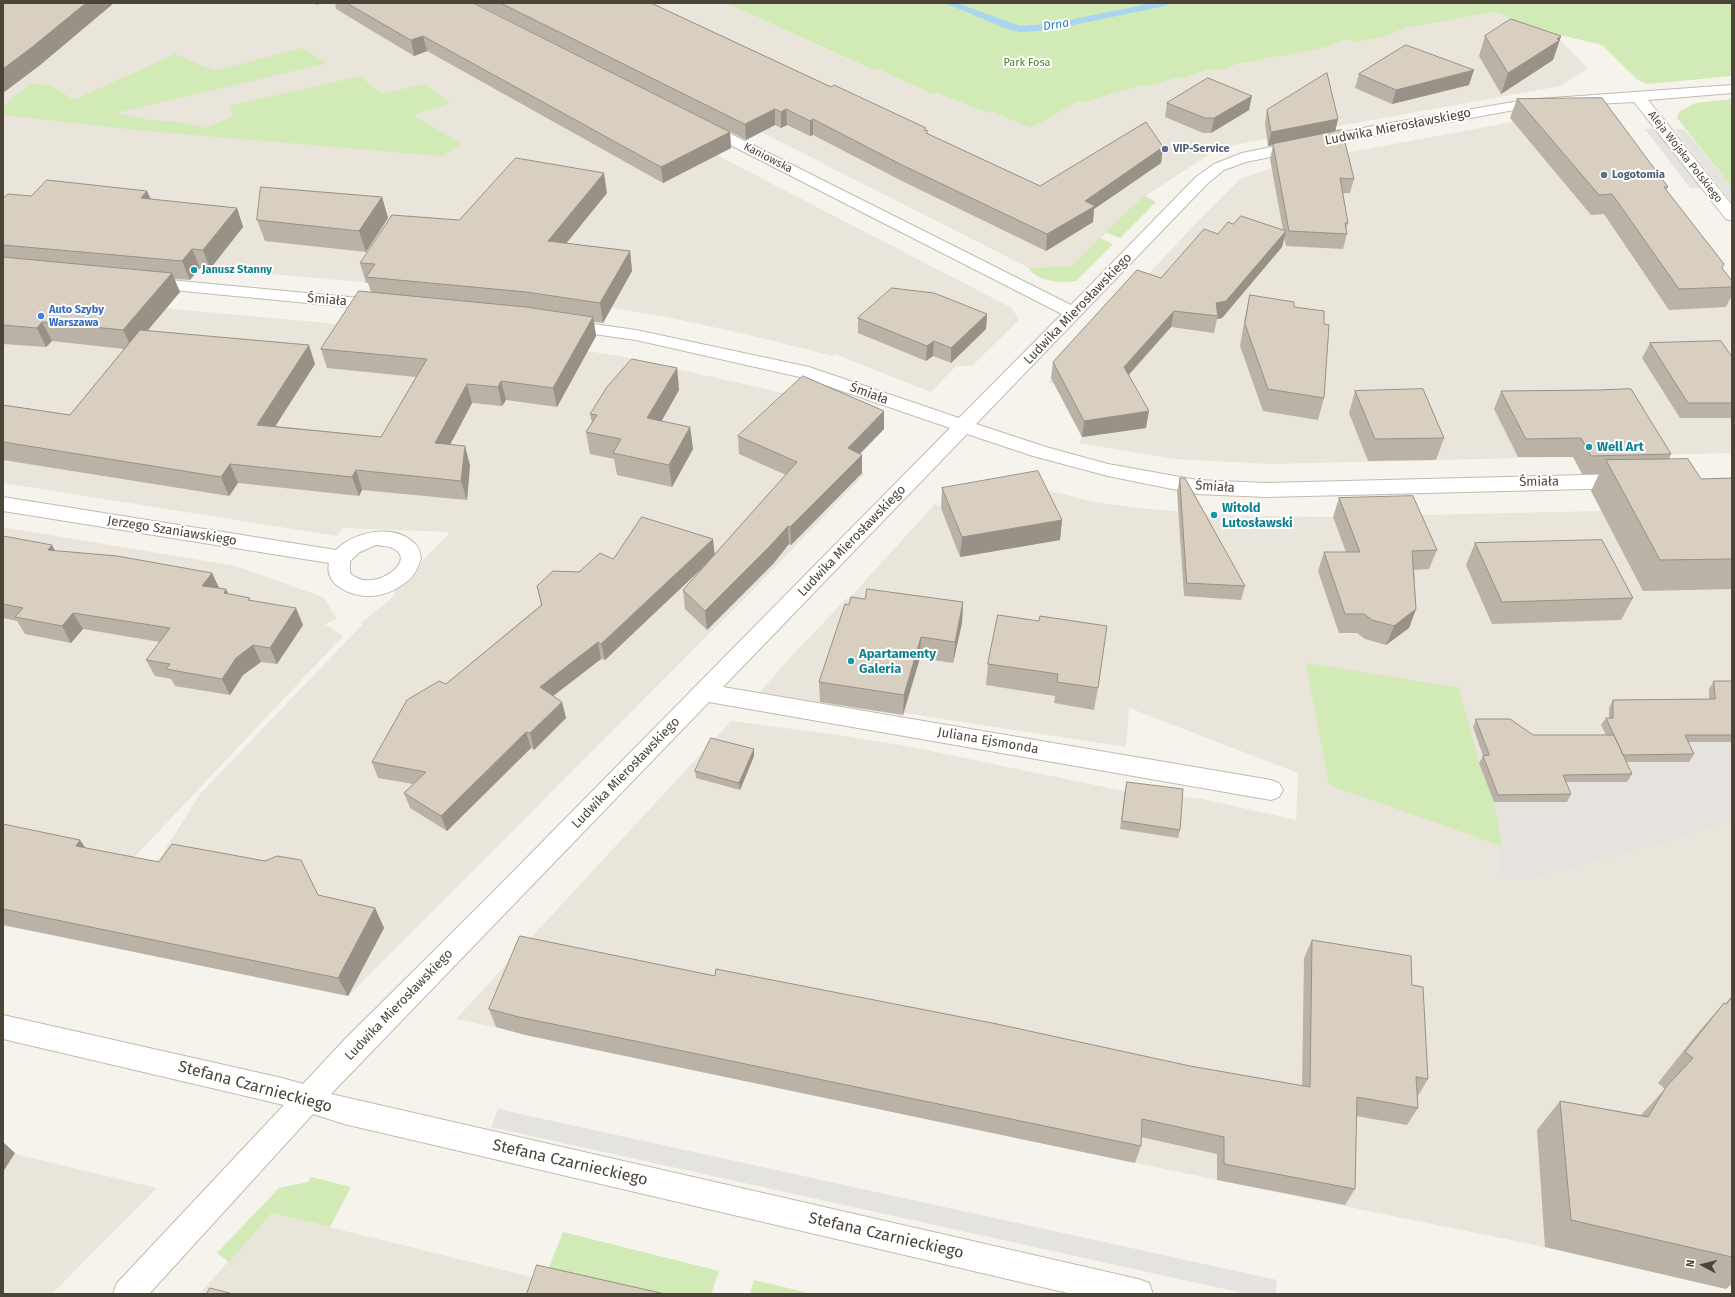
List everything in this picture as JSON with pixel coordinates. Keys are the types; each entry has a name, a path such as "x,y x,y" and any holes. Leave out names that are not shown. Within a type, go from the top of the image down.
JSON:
{"street":[{"name":"Ludwika Mierosławskiego","path":"128,1294 310,1100 354,1049 1074,313 1202,180 1219,167 1229,162 1373,131 1525,104 1732,89"},
{"name":"Aleja Wojska Polskiego","path":"1638,97 1732,216"},
{"name":"Kaniowska","path":"694,121 1074,313"},
{"name":"Śmiała","path":"133,282 401,307"},
{"name":"Śmiała","path":"545,322 636,335 809,373 962,427 1040,452 1108,470 1197,486 1266,490 1640,480"},
{"name":"Jerzego Szaniawskiego","path":"3,504 341,558"},
{"name":"Juliana Ejsmonda","path":"704,692 1271,790"},
{"name":"Stefana Czarnieckiego","path":"3,1027 282,1091 352,1112 1138,1294"}],"shaded area":[{"path":"3,3 423,3 1012,308 1019,320 972,366 956,366 931,392 835,354 833,356 745,334 667,317 612,308 511,295 3,249"},
{"path":"578,3 726,3 874,71 878,69 934,95 937,93 988,113 992,111 1030,127 1079,101 1083,103 1141,85 1146,87 1178,77 1182,79 1210,69 1219,71 1243,62 1247,63 1274,56 1279,57 1330,46 1348,39 1358,43 1379,38 1406,28 1494,12 1553,33 1588,68 1561,86 1233,145 1207,156 1139,200 1071,266 1029,268 757,130"},
{"path":"1534,118 1732,285 1732,453 1271,464 1175,459 1079,443 1082,437 1054,384 1048,382 1197,222 1240,179 1281,165"},
{"path":"1645,129 1655,129 1701,188 1690,188"},
{"path":"1674,129 1684,129 1732,188 1732,202"},
{"path":"3,291 128,305 393,329 588,351 624,357 801,397 848,467 865,474 748,595 348,996 265,979 138,877 161,856 200,794 363,624 361,623 395,595 393,592 450,532 342,528 337,536 3,483"},
{"path":"1036,491 1049,491 1095,502 1137,508 1235,516 1333,517 1732,508 1732,1273 1726,1289 1530,1244 1217,1180 456,1019 731,721 839,735 906,746 1119,790 1202,799 1296,820 1298,773 1129,708 1126,747 904,713 903,715 842,707 760,692 785,663 843,602 853,594 935,504 942,508"},
{"path":"3,527 236,566 323,597 337,619 325,624 343,636 60,936 3,926"},
{"path":"1732,689 1732,820 1661,843 1529,879 1498,877 1502,846 1479,763 1547,762 1728,706"},
{"path":"498,1109 1277,1280 1276,1294 1247,1294 491,1127"},
{"path":"3,1151 157,1188 52,1294 3,1294"},
{"path":"272,1213 544,1280 606,1294 199,1294"}],"green space":[{"name":"Park Fosa","path":"726,3 1732,3 1732,76 1648,84 1638,80 1602,45 1552,33 1494,12 1406,28 1379,38 1357,43 1347,39 1330,46 1279,57 1274,56 1247,63 1243,62 1219,71 1210,69 1182,79 1178,77 1146,87 1141,85 1083,103 1079,101 1030,128 992,111 988,113 937,93 934,95 878,69 875,71"},
{"path":"302,48 327,63 116,113 149,120 179,122 206,128 233,116 229,106 360,76 381,94 425,84 450,103 413,115 462,144 442,156 145,131 3,115 3,106 31,83 52,86 74,100 175,54 215,71"},
{"path":"1732,99 1732,188 1677,118 1679,112 1695,103"},
{"path":"1145,196 1156,202 1120,238 1105,232 1139,200"},
{"path":"1100,238 1113,244 1076,281 1064,282 1044,279 1032,273 1029,268 1071,266"},
{"path":"1306,663 1459,688 1479,763 1494,802 1502,846 1329,785"},
{"path":"311,1177 351,1187 330,1227 272,1213 229,1262 217,1253 279,1188 308,1182"},
{"path":"563,1232 719,1271 711,1294 635,1294 546,1275"},
{"path":"754,1280 813,1294 750,1294"}],"building":[{"path":"3,3 86,3 3,69"},
{"path":"347,3 473,3 730,132 661,167 423,36 411,40"},
{"path":"501,3 651,3 831,87 834,85 926,128 924,130 928,131 926,133 1040,186 1146,122 1163,147 1085,201 1095,206 1047,234 902,165 813,119 810,121 786,109 781,112 775,109 745,124"},
{"path":"1511,19 1561,36 1557,39 1560,40 1508,73 1485,36"},
{"path":"1406,45 1474,70 1396,90 1359,74"},
{"path":"1327,73 1338,119 1271,132 1267,110"},
{"path":"1208,78 1252,96 1214,118 1205,118 1167,103"},
{"path":"1602,98 1668,187 1664,187 1724,264 1722,268 1732,281 1732,287 1679,289 1612,194 1599,195 1517,99"},
{"path":"1342,130 1354,179 1340,178 1348,223 1345,223 1347,234 1289,231 1273,144"},
{"path":"516,158 604,173 548,241 630,251 600,303 526,292 366,277 375,264 360,263 392,215 459,220"},
{"path":"47,180 147,191 141,198 237,208 203,250 192,249 182,261 3,245 3,198 8,194 31,196"},
{"path":"261,187 382,197 359,231 257,220"},
{"path":"1241,216 1286,231 1226,301 1216,303 1218,316 1174,311 1124,367 1149,411 1084,421 1053,362 1137,270 1161,278 1204,229 1218,234 1228,222 1233,224"},
{"path":"3,257 172,273 123,330 42,322 37,328 3,325"},
{"path":"892,288 934,293 987,314 951,348 934,341 927,346 858,318"},
{"path":"359,291 526,307 593,317 553,388 501,381 498,387 467,384 435,443 465,446 461,481 356,470 352,477 230,464 221,477 3,442 3,405 70,415 140,330 309,345 257,425 381,437 427,359 321,349"},
{"path":"1250,295 1294,302 1294,307 1324,311 1324,324 1329,325 1324,398 1268,389 1245,324"},
{"path":"1721,341 1732,357 1732,403 1688,403 1650,343"},
{"path":"632,359 677,368 647,418 690,427 669,465 613,453 621,439 586,432 597,415 590,414 607,387"},
{"path":"803,376 884,411 848,448 862,455 790,527 788,526 705,611 683,590 797,462 738,436"},
{"path":"1423,389 1444,438 1375,439 1355,391"},
{"path":"1631,389 1671,454 1591,456 1581,438 1526,439 1501,391 1598,390"},
{"path":"1688,459 1701,479 1732,478 1732,559 1660,560 1606,460"},
{"path":"1038,471 1062,520 962,537 942,488"},
{"path":"1180,478 1185,478 1245,586 1187,583"},
{"path":"1413,496 1437,550 1412,551 1416,609 1394,626 1372,620 1364,614 1345,614 1324,552 1360,552 1339,498"},
{"path":"642,517 713,539 601,644 598,642 540,687 562,702 530,733 526,732 441,816 404,793 426,772 372,762 407,700 439,681 446,684 542,605 537,586 553,571 579,572 600,553 613,559"},
{"path":"3,536 52,545 48,550 117,556 212,573 202,586 226,589 224,593 250,598 248,600 296,608 270,648 253,645 236,658 222,679 166,669 170,664 146,660 170,628 73,613 62,626 15,617 23,608 3,604"},
{"path":"1602,540 1633,598 1502,602 1475,543"},
{"path":"867,589 963,602 955,642 921,637 904,695 819,682 845,604 849,605 851,597 865,599"},
{"path":"998,615 1039,621 1040,616 1107,626 1098,688 1057,682 1058,674 988,664"},
{"path":"1714,681 1732,681 1732,735 1685,735 1694,754 1623,755 1606,718 1613,718 1613,700 1715,699"},
{"path":"1476,719 1510,719 1533,735 1614,735 1632,774 1563,775 1571,794 1498,795 1483,756 1489,755"},
{"path":"711,738 754,749 739,783 695,771"},
{"path":"1127,782 1183,789 1180,830 1122,821"},
{"path":"3,824 80,840 76,846 159,862 172,844 265,861 277,856 301,860 318,895 375,908 338,978 3,909"},
{"path":"520,936 715,976 716,969 997,1024 1190,1066 1310,1087 1312,940 1411,956 1412,985 1423,987 1428,1079 1416,1077 1418,1108 1357,1097 1355,1189 1224,1164 1224,1137 1142,1119 1141,1146 519,1017 489,1009"},
{"path":"1732,997 1732,1257 1571,1220 1560,1101 1648,1117 1666,1087 1693,1058 1685,1052 1724,1003 1726,1004"},
{"path":"537,1265 665,1294 527,1294"},
{"path":"210,1288 233,1294 207,1294"}],"waterway":[{"name":"Drna","path":"949,3 1010,27 1020,29 1049,27 1165,3"}],"place":[{"name":"VIP-Service","path":"1165,149"},
{"name":"Logotomia","path":"1604,175"},
{"name":"Janusz Stanny","path":"194,270"},
{"name":"Auto Szyby Warszawa","path":"41,316"},
{"name":"Well Art","path":"1589,447"},
{"name":"Witold Lutosławski","path":"1214,515"},
{"name":"Apartamenty Galeria","path":"851,661"}]}
